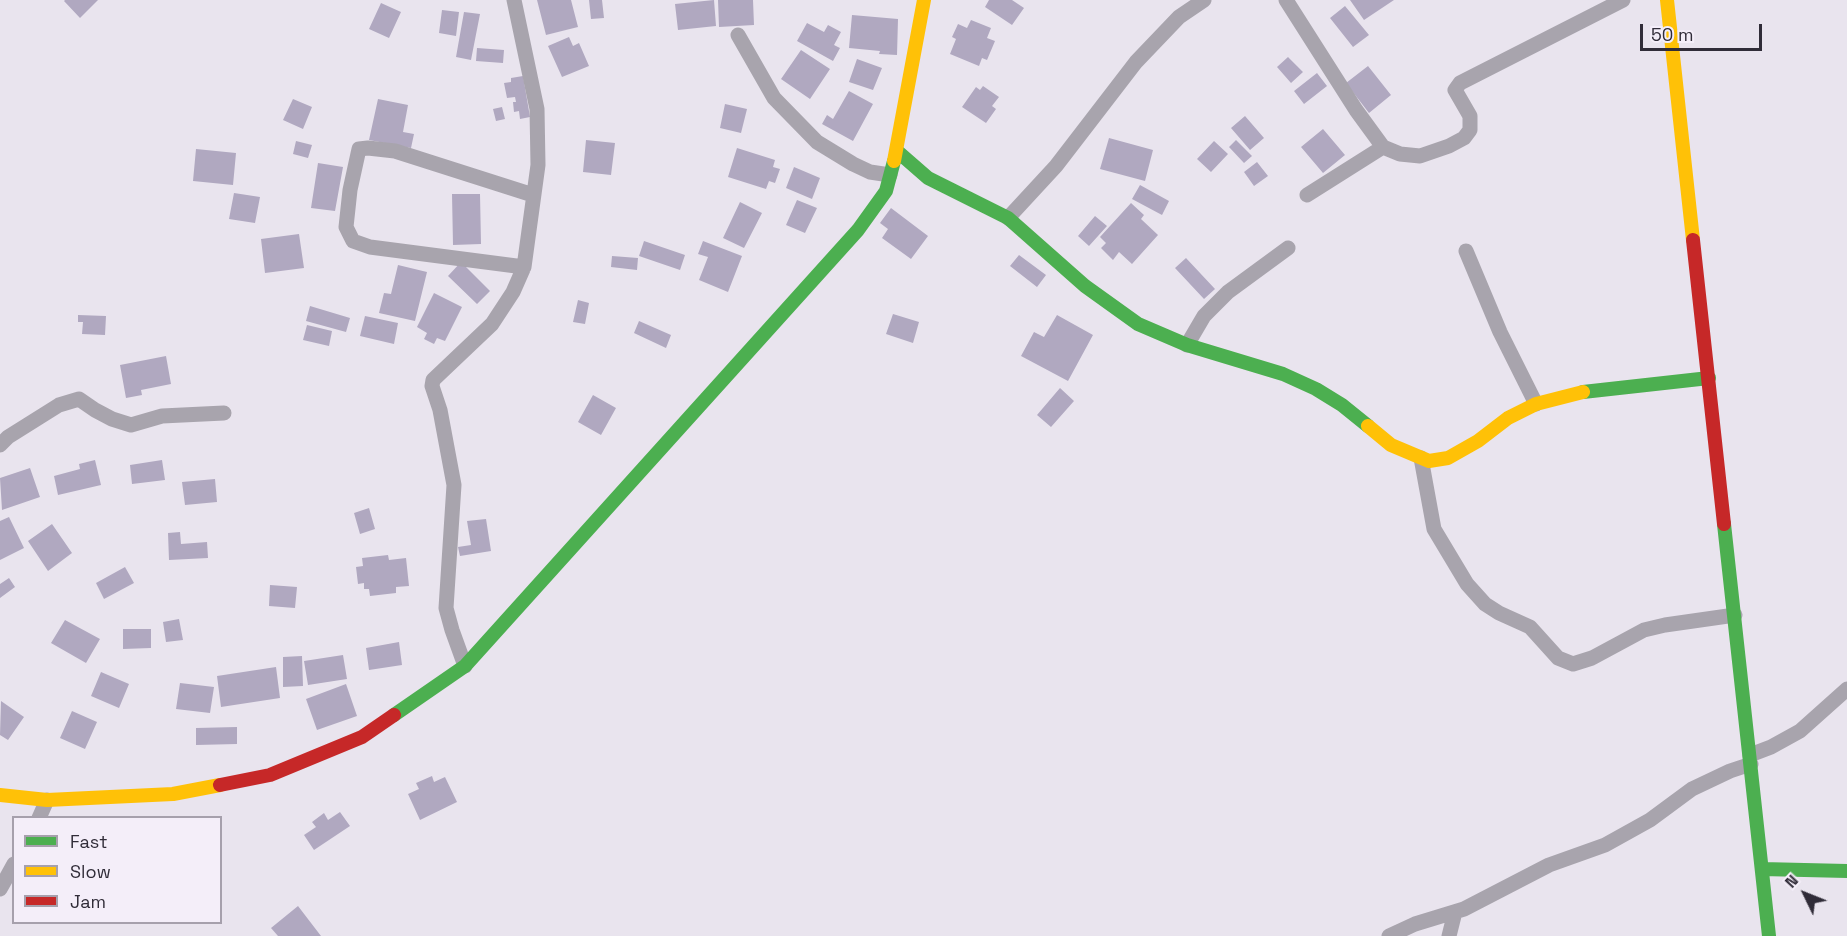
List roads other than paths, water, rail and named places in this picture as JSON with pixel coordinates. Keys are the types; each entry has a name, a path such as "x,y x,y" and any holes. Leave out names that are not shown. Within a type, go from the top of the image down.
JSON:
{"street":[{"path":"465,666 446,608 454,485 440,410 432,386 433,380 492,324 513,292 524,267 538,165 537,109 514,0"},
{"path":"0,795 47,800 173,794 270,775 362,737 465,666 858,230 886,190 897,151 924,0"},
{"path":"1008,218 1062,158 1136,62 1179,16 1204,0"},
{"path":"1286,0 1356,110 1383,147 1400,154 1420,156 1449,146 1464,138 1470,130 1470,116 1455,90 1460,83 1623,0"},
{"path":"1667,0 1769,936"},
{"path":"738,35 774,98 817,142 852,164 870,172 890,175"},
{"path":"1307,195 1383,147"},
{"path":"524,267 370,247 352,241 346,227 350,190 359,149 368,148 394,151 533,195"},
{"path":"897,151 928,178 1008,218 1076,278 1116,310 1138,324 1187,345 1283,374 1316,389 1342,405 1391,445 1429,461 1448,458 1478,441 1508,418 1536,404 1583,392 1709,378"},
{"path":"1187,345 1204,316 1227,292 1288,248"},
{"path":"1466,251 1500,332 1536,404"},
{"path":"0,445 8,437 59,405 79,399 112,419 131,425 162,416 224,413"},
{"path":"1421,458 1434,529 1467,584 1485,604 1499,614 1530,627 1558,658 1572,664 1592,658 1644,630 1735,615"},
{"path":"1389,936 1415,924 1455,912 1549,866 1605,845 1650,820 1692,789 1730,771 1800,731 1847,689"},
{"path":"40,816 47,800"},
{"path":"0,889 12,868"},
{"path":"1762,869 1847,871"},
{"path":"1449,936 1455,912"}]}
